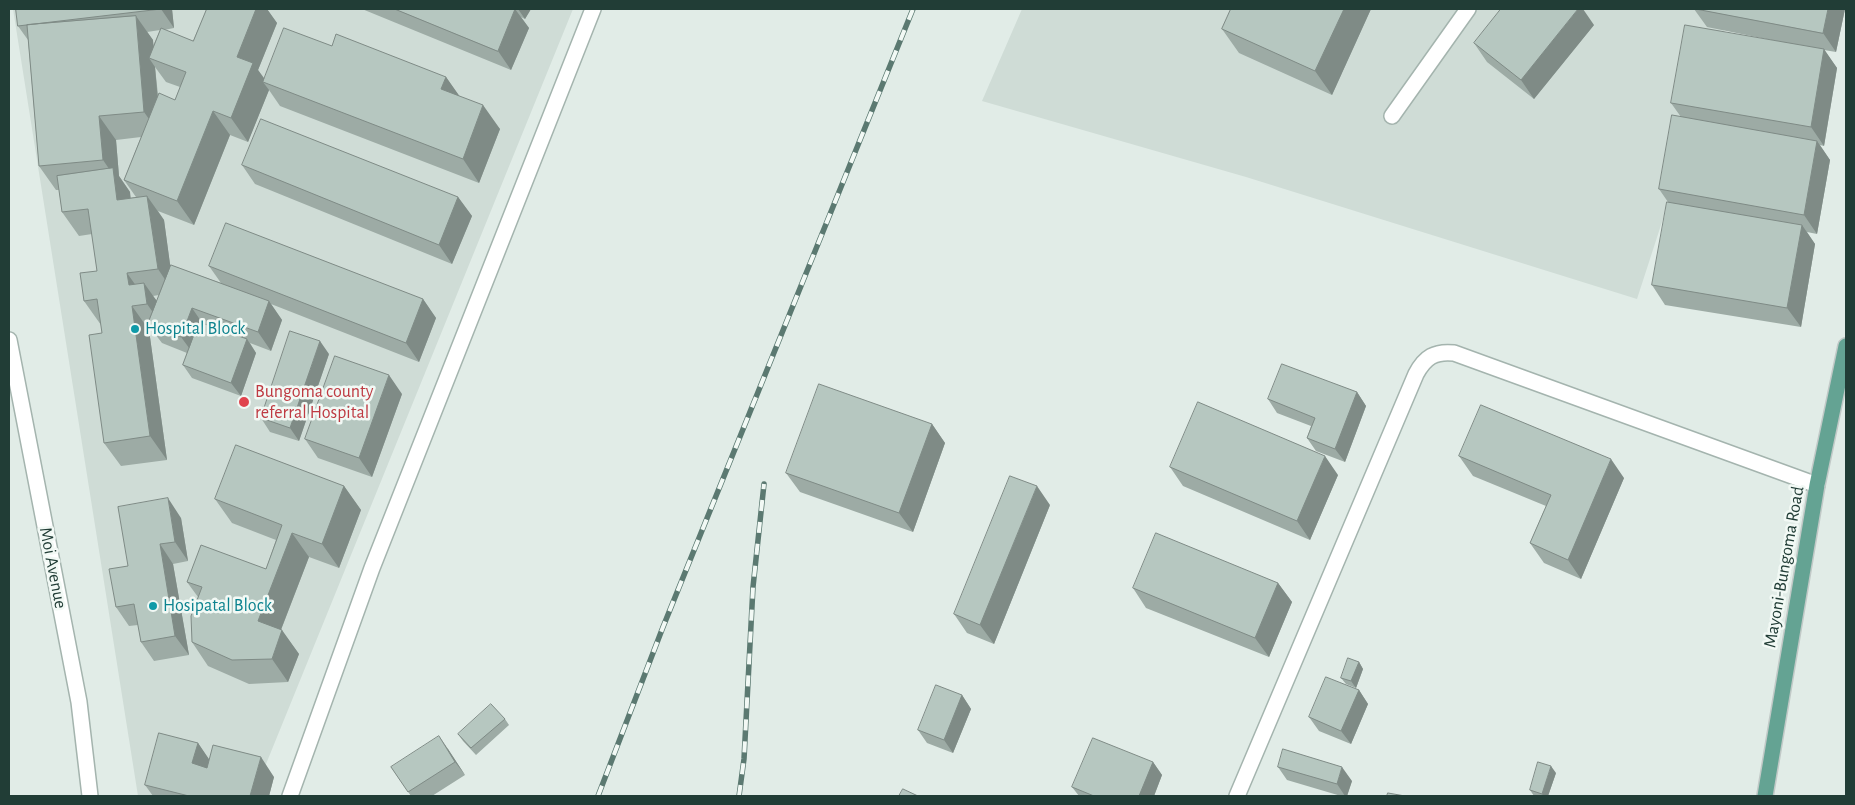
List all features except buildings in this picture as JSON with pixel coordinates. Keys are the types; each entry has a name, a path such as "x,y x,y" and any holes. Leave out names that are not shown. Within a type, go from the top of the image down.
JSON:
{"main road":[{"name":"Mayoni-Bungoma Road","path":"1765,796 1817,485 1846,346"}],"street":[{"path":"290,796 372,568 593,9"},
{"path":"1392,116 1468,9"},
{"name":"Moi Avenue","path":"9,340 79,702 90,796"},
{"path":"1237,796 1416,374 1422,363 1431,355 1440,351 1454,353 1817,485"}],"shaded area":[{"name":"Bungoma county referral Hospital","path":"13,9 573,9 253,796 138,796"},
{"path":"1022,9 1731,9 1637,299 1246,177 982,101"}],"railway":[{"path":"598,796 663,627 913,9"},
{"path":"739,796 744,759 753,587 764,484"}],"place":[{"name":"Hospital Block","path":"135,329"},
{"name":"Bungoma county referral Hospital","path":"244,402"},
{"name":"Hosipatal Block","path":"153,606"}]}
